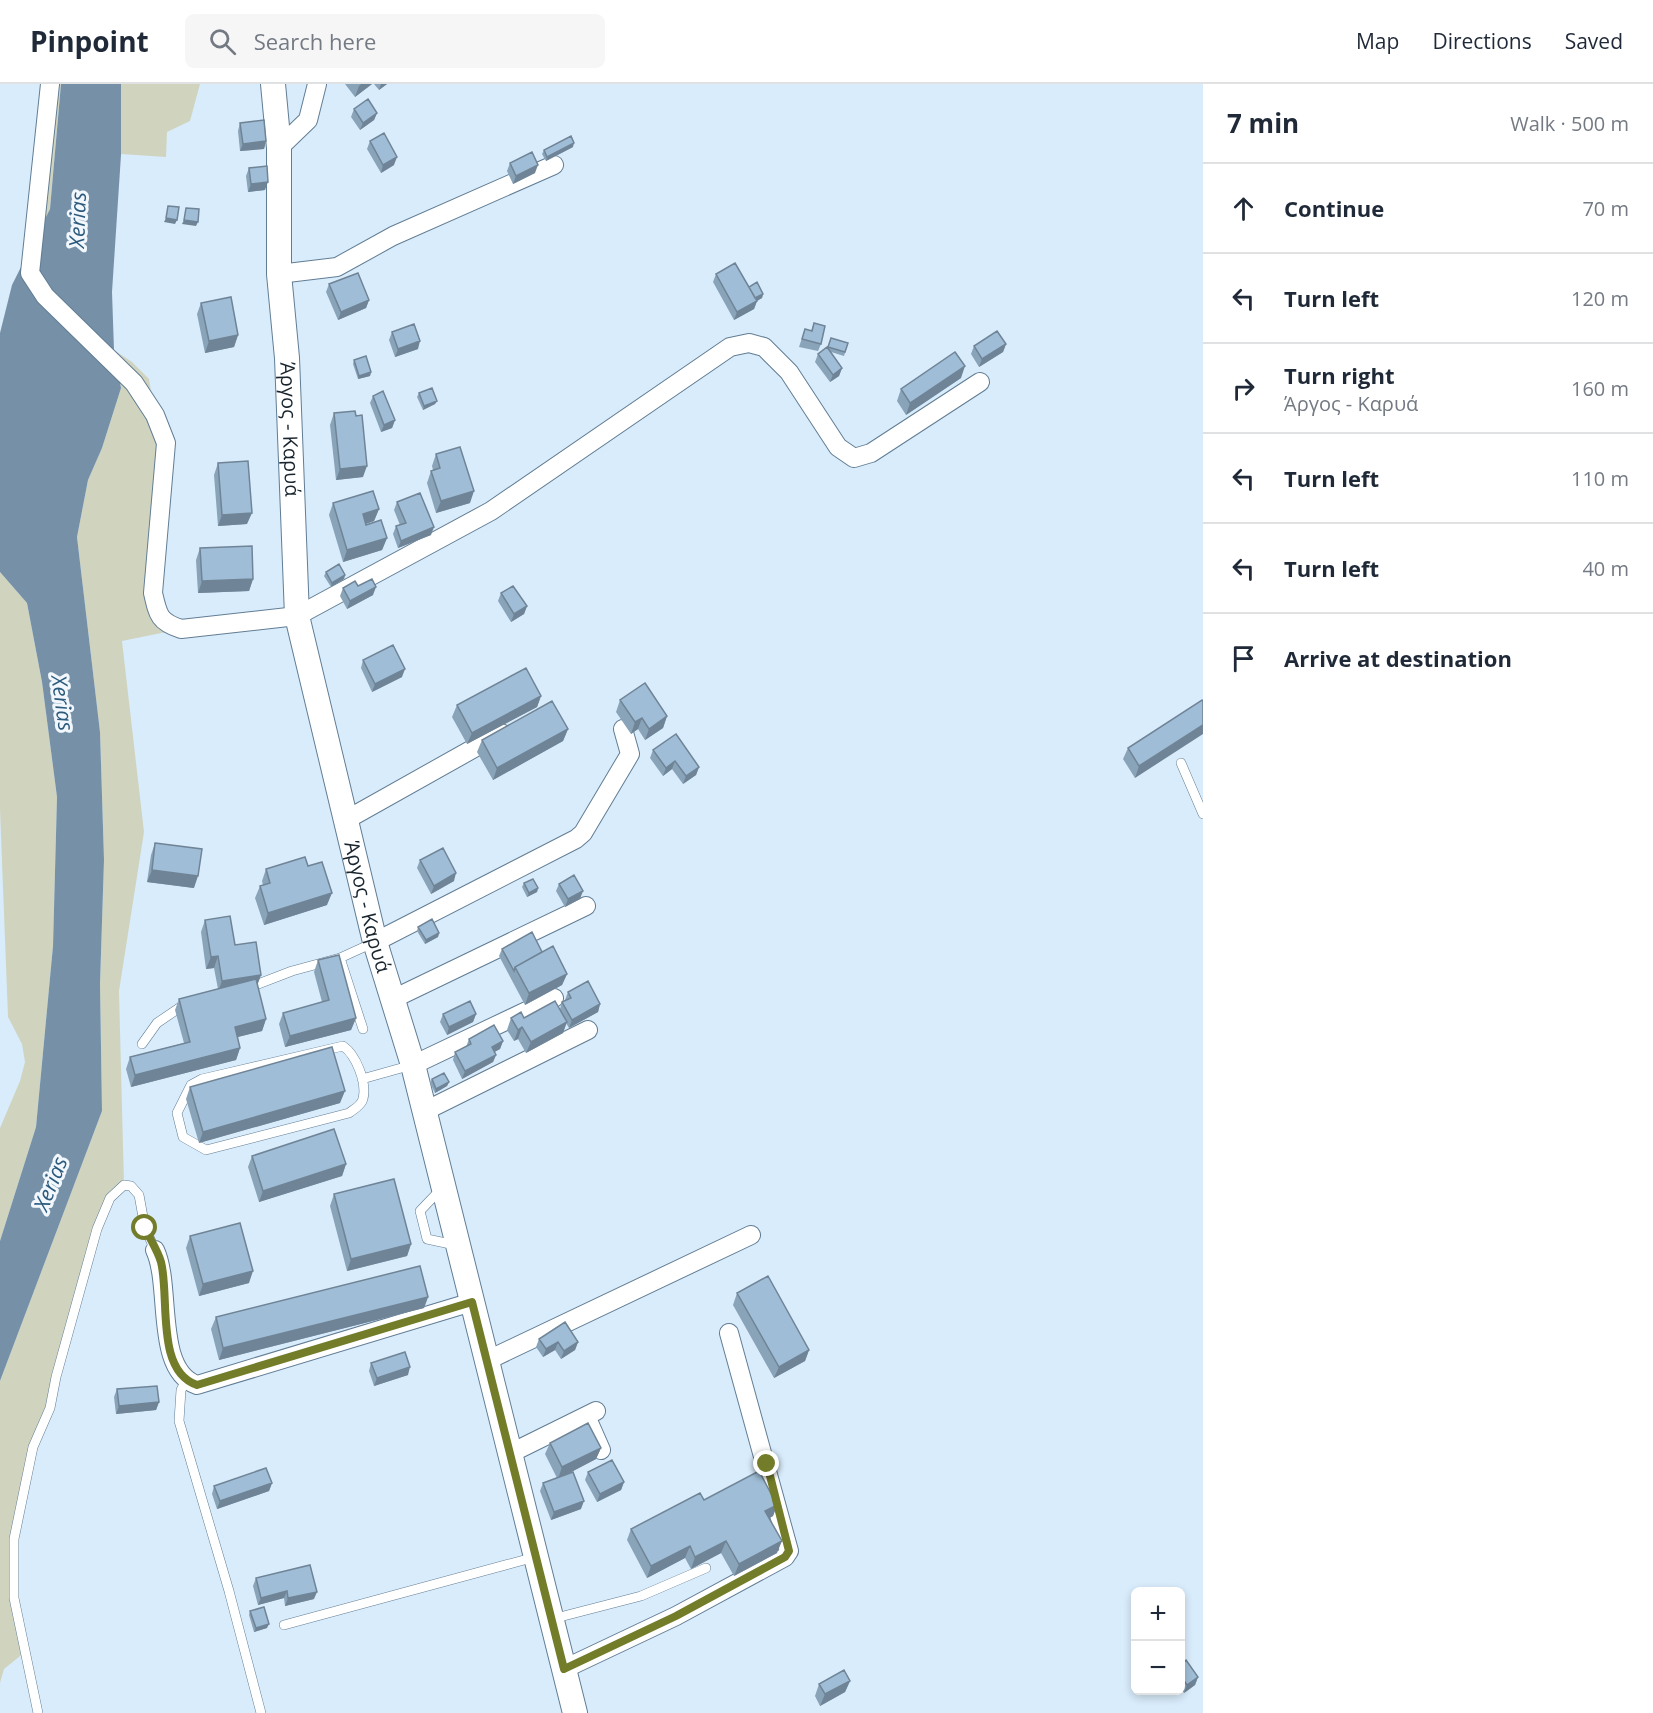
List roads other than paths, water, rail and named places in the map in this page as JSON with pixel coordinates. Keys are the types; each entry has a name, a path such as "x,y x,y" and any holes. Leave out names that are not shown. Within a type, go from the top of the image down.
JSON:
{"main road":[{"name":"Άργος - Καρυά","path":"273,84 279,148 279,274 287,358 297,616 375,942 413,1065 441,1189 459,1246 575,1713"}],"street":[{"path":"50,84 30,273 45,296 134,384 155,415 166,443 153,593 158,613 165,624 181,629 297,616 491,511 730,347 749,343 764,347 789,372 838,447 854,458 871,453 980,382"},
{"path":"279,148 308,120 317,84"},
{"path":"279,274 337,267 393,236 554,165"},
{"path":"346,820 519,723"},
{"path":"375,942 580,836 630,754 623,729"},
{"path":"393,999 586,906"},
{"path":"413,1065 554,998"},
{"path":"423,1112 588,1030"},
{"path":"486,1361 751,1236"},
{"path":"155,1250 161,1262 167,1332 176,1370 186,1381 197,1385 472,1302"},
{"path":"564,1669 676,1616 785,1557 789,1551 729,1333"},
{"path":"509,1454 591,1413 601,1450"}],"lane":[{"path":"1181,763 1203,814"},
{"path":"237,989 257,986 291,971 340,958 375,942"},
{"path":"340,958 363,1029"},
{"path":"142,1044 157,1023 175,1009 196,999"},
{"path":"342,1046 350,1051 362,1079 363,1099 359,1107 349,1113 206,1150 183,1137 177,1113 191,1084 202,1079 342,1046"},
{"path":"362,1079 413,1065"},
{"path":"38,1713 14,1598 14,1539 33,1447 50,1408 56,1377 97,1229 110,1198 124,1185 131,1186 139,1195 145,1228 155,1250"},
{"path":"186,1381 182,1390 179,1421 229,1591 261,1713"},
{"path":"284,1625 535,1557"},
{"path":"552,1619 641,1596 706,1568"}],"water":[{"name":"Xerias","path":"61,84 121,84 121,155 112,292 114,350 121,388 102,448 88,480 77,537 100,732 104,860 100,984 102,1111 0,1381 0,1241 36,1127 53,946 57,797 42,682 27,603 0,572 0,333 12,285 50,209"}]}
